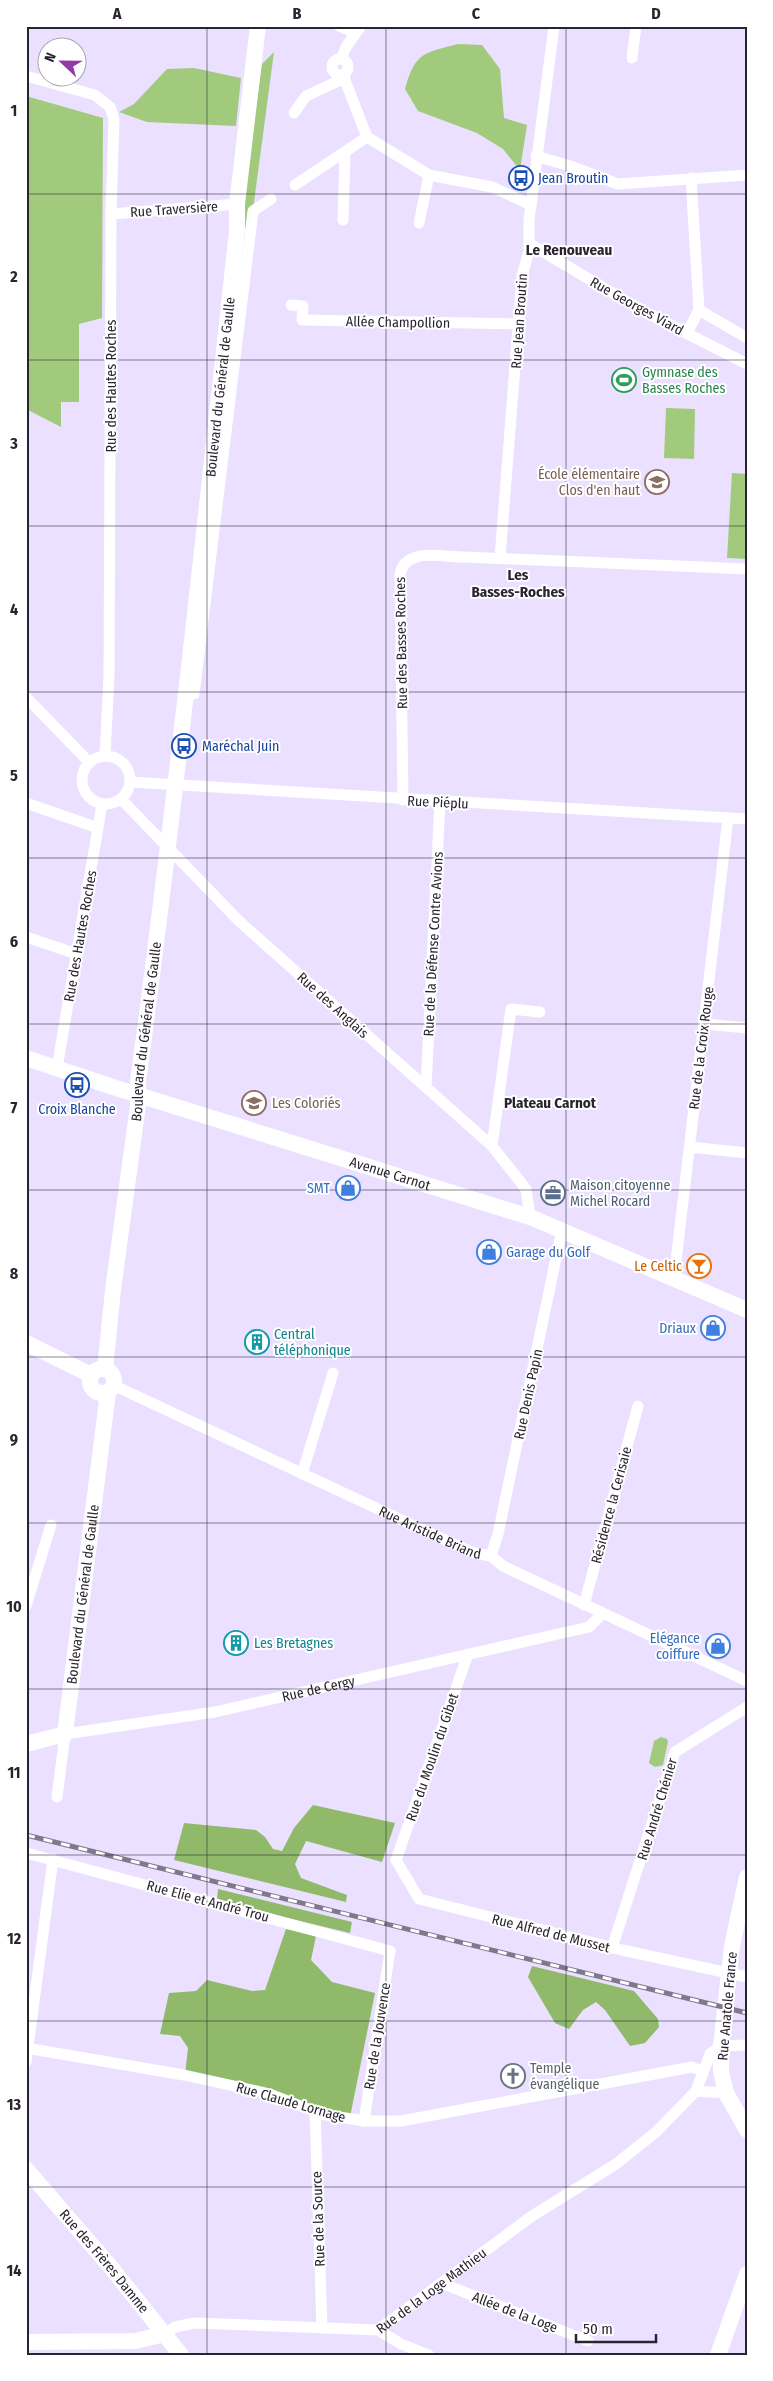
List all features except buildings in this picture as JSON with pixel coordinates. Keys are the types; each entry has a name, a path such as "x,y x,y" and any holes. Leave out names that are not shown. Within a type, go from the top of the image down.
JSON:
{"street":[{"name":"Boulevard du Général de Gaulle","path":"98,1372 113,1290 138,1105 137,1094 169,847 184,694 236,241 237,204 258,26"},
{"name":"Boulevard du Général de Gaulle","path":"251,81 263,46 267,26"},
{"path":"339,26 358,30 341,59 335,61 332,67 335,74 344,77"},
{"name":"Rue Jean Broutin","path":"500,558 524,264 530,244 528,230 530,206 554,26"},
{"path":"632,58 636,26"},
{"name":"Rue des Hautes Roches","path":"26,76 95,95 110,107 114,119 111,214 110,676 105,756"},
{"path":"294,113 306,96 344,77"},
{"path":"344,77 367,137 429,175 492,188 530,206"},
{"path":"295,185 367,137"},
{"path":"343,220 345,152"},
{"path":"536,156 570,166 618,184 747,175"},
{"path":"419,223 429,175"},
{"path":"687,333 699,310 691,178"},
{"name":"Boulevard du Général de Gaulle","path":"184,694 194,694 253,211 271,199"},
{"name":"Rue Traversière","path":"111,214 237,204"},
{"name":"Rue Georges Viard","path":"530,244 641,310 747,364"},
{"name":"Allée Champollion","path":"291,305 303,306 302,320 519,324"},
{"path":"699,310 747,338"},
{"name":"Rue des Basses Roches","path":"403,800 400,574 402,565 410,558 417,556 500,558 747,568"},
{"path":"26,697 89,762"},
{"path":"105,756 112,756 124,763 130,775 130,782 126,794 116,802 102,804 95,802 84,791 82,776 89,762 105,756"},
{"name":"Rue Piéplu","path":"130,782 403,800 747,819"},
{"name":"Rue des Anglais","path":"121,798 239,921 492,1146 526,1189 530,1217"},
{"name":"Rue de la Défense Contre Avions","path":"426,1087 440,801"},
{"path":"26,803 98,828"},
{"name":"Rue des Hautes Roches","path":"57,1068 102,804"},
{"name":"Rue de la Croix Rouge","path":"674,1278 728,818"},
{"path":"26,937 77,954"},
{"path":"492,1146 511,1009 540,1012"},
{"path":"704,1024 747,1028"},
{"name":"Avenue Carnot","path":"26,1058 530,1217 747,1310"},
{"path":"690,1147 747,1153"},
{"name":"Rue Denis Papin","path":"491,1556 498,1534 562,1230"},
{"path":"26,1343 98,1372 112,1373 111,1388 100,1393 93,1390 89,1382 98,1372"},
{"path":"302,1474 333,1373"},
{"name":"Boulevard du Général de Gaulle","path":"57,1797 111,1388"},
{"name":"Rue Aristide Briand","path":"111,1388 474,1553 491,1556 503,1566 747,1681"},
{"name":"Résidence la Cerisaie","path":"584,1605 638,1406"},
{"path":"26,1606 51,1525"},
{"name":"Rue de Cergy","path":"26,1744 65,1734 215,1712 589,1627 603,1613"},
{"name":"Rue du Moulin du Gibet","path":"396,1860 468,1654"},
{"name":"Rue André Chénier","path":"612,1948 674,1752 747,1707"},
{"name":"Rue Elie et André Trou","path":"26,1853 390,1951"},
{"path":"26,2062 53,1859"},
{"name":"Rue Alfred de Musset","path":"396,1860 419,1899 612,1948 728,1972"},
{"name":"Rue Anatole France","path":"747,1877 728,1972 721,2046 721,2071 726,2093 747,2130"},
{"name":"Rue de la Jouvence","path":"364,2121 390,1951"},
{"path":"728,1972 747,1977"},
{"path":"721,2046 747,2045"},
{"name":"Rue de la Loge Mathieu","path":"26,2342 135,2341 164,2334 175,2327 194,2323 378,2330 532,2216 616,2164 656,2132 696,2091 710,2054 721,2046"},
{"name":"Rue Claude Lornage","path":"27,2048 184,2075 270,2094 315,2110 321,2114 364,2121 400,2121 692,2067 702,2071"},
{"path":"696,2091 726,2093"},
{"name":"Rue de la Source","path":"315,2110 322,2328"},
{"name":"Rue des Frères Damme","path":"29,2175 181,2355"},
{"path":"718,2355 746,2277"},
{"name":"Allée de la Loge","path":"441,2283 588,2341"},
{"path":"378,2330 401,2344 429,2355"}],"green space":[{"path":"458,44 482,45 500,69 504,118 527,125 520,170 503,149 477,133 418,111 405,89 413,68 422,56 429,52"},
{"path":"274,52 224,427 244,196 262,64"},
{"path":"194,68 241,78 236,126 147,122 119,112 134,104 167,69"},
{"path":"26,96 103,118 102,318 79,324 79,402 61,402 61,427 26,409"},
{"path":"666,408 695,409 694,459 664,458"},
{"path":"732,473 747,474 747,559 727,558"},
{"path":"661,1737 667,1739 668,1742 663,1765 655,1767 649,1763 654,1741"},
{"path":"313,1805 395,1823 382,1862 306,1841 295,1864 301,1878 347,1895 346,1902 174,1860 184,1823 256,1830 265,1837 273,1849 282,1851 294,1828"},
{"path":"218,1889 352,1922 350,1933 217,1901"},
{"path":"286,1929 316,1936 311,1960 332,1982 375,1993 349,2122 185,2074 188,2048 180,2036 160,2034 169,1993 196,1991 207,1980 252,1991 265,1990"},
{"path":"532,1966 634,1991 658,2019 659,2027 645,2043 630,2046 605,2010 596,2002 583,2010 569,2029 555,2023 528,1977"}],"railway":[{"path":"26,1835 747,2013"}],"place":[{"name":"Jean Broutin","path":"521,178"},
{"name":"Gymnase des Basses Roches","path":"624,380"},
{"name":"École élémentaire Clos d'en haut","path":"657,482"},
{"name":"Maréchal Juin","path":"184,746"},
{"name":"Croix Blanche","path":"77,1085"},
{"name":"Les Coloriés","path":"254,1103"},
{"name":"SMT","path":"348,1188"},
{"name":"Maison citoyenne Michel Rocard","path":"553,1193"},
{"name":"Garage du Golf","path":"489,1252"},
{"name":"Le Celtic","path":"699,1266"},
{"name":"Driaux","path":"713,1328"},
{"name":"Central téléphonique","path":"257,1342"},
{"name":"Les Bretagnes","path":"236,1643"},
{"name":"Elégance coiffure","path":"718,1646"},
{"name":"Temple évangélique","path":"513,2076"}],"district":[{"name":"Le Renouveau","path":"569,250"},
{"name":"Les Basses-Roches","path":"518,584"},
{"name":"Plateau Carnot","path":"550,1103"}]}
